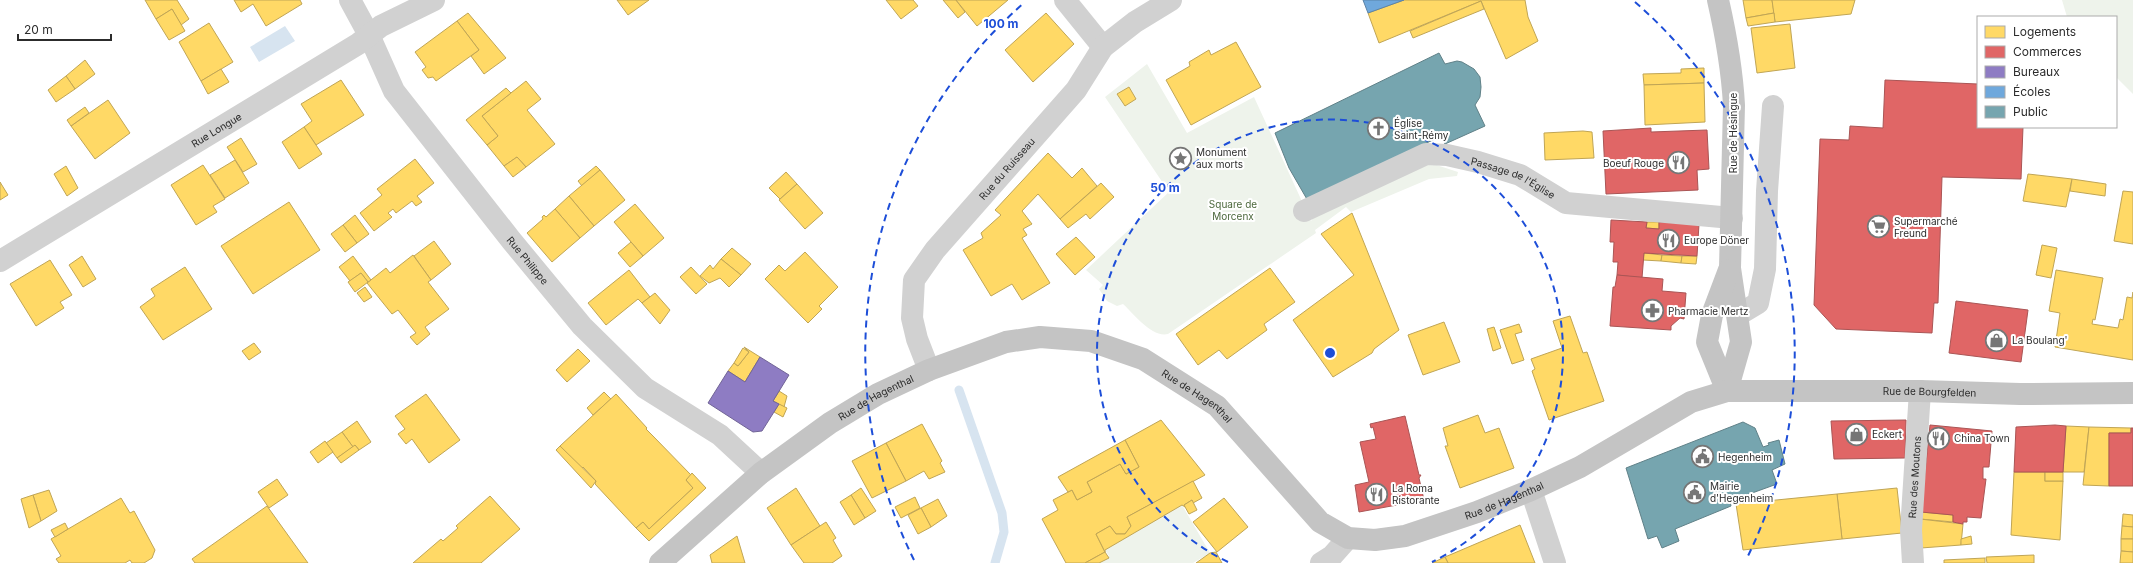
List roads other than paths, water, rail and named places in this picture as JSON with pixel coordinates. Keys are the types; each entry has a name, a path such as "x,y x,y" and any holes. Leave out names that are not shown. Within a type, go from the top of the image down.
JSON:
{"main road":[{"name":"Rue de Hésingue","path":"1718,0 1727,39 1732,80 1732,218 1730,268 1741,342 1727,391"},
{"name":"Rue de Hésingue","path":"1727,391 1707,342 1712,315 1730,268"},
{"name":"Rue de Hagenthal","path":"660,563 761,473 830,423 878,394 929,370 1006,342 1040,336 1091,341 1142,359 1217,406 1320,522 1348,538 1375,540 1405,536 1477,512 1532,490 1580,467 1691,402 1727,391"},
{"name":"Rue de Bourgfelden","path":"1727,391 1920,391 2020,394 2133,393"}],"street":[{"name":"Rue Philippe","path":"350,0 370,35 394,91 511,240 582,326 645,388 720,435 761,473"},
{"name":"Rue Longue","path":"0,261 358,44 381,26 434,0"},
{"path":"1064,0 1103,47"},
{"name":"Rue du Ruisseau","path":"929,370 917,339 912,318 914,280 935,250 1076,90 1103,47 1135,22 1171,0"},
{"path":"1738,315 1758,303 1765,269 1767,191 1773,106"},
{"name":"Passage de l'Église","path":"1304,211 1426,154 1447,156 1478,162 1520,175 1566,202 1732,218"},
{"name":"Rue des Moutons","path":"1913,563 1911,530 1920,391"},
{"path":"1532,490 1555,563"},
{"path":"1321,563 1332,556 1348,538"}],"waterway":[{"path":"959,390 1002,513 1004,532 995,563"}],"place":[{"name":"Église Saint-Rémy","path":"1379,129"},
{"name":"Monument aux morts","path":"1180,158"},
{"name":"Boeuf Rouge","path":"1679,163"},
{"name":"Supermarché Freund","path":"1879,227"},
{"name":"Europe Döner","path":"1669,240"},
{"name":"Pharmacie Mertz","path":"1653,311"},
{"name":"La Boulang'","path":"1996,340"},
{"name":"Eckert","path":"1856,434"},
{"name":"China Town","path":"1939,438"},
{"name":"Hegenheim","path":"1702,457"},
{"name":"Mairie d'Hegenheim","path":"1694,492"},
{"name":"La Roma Ristorante","path":"1376,494"}],"park label":[{"name":"Square de Morcenx","path":"1233,210"}]}
